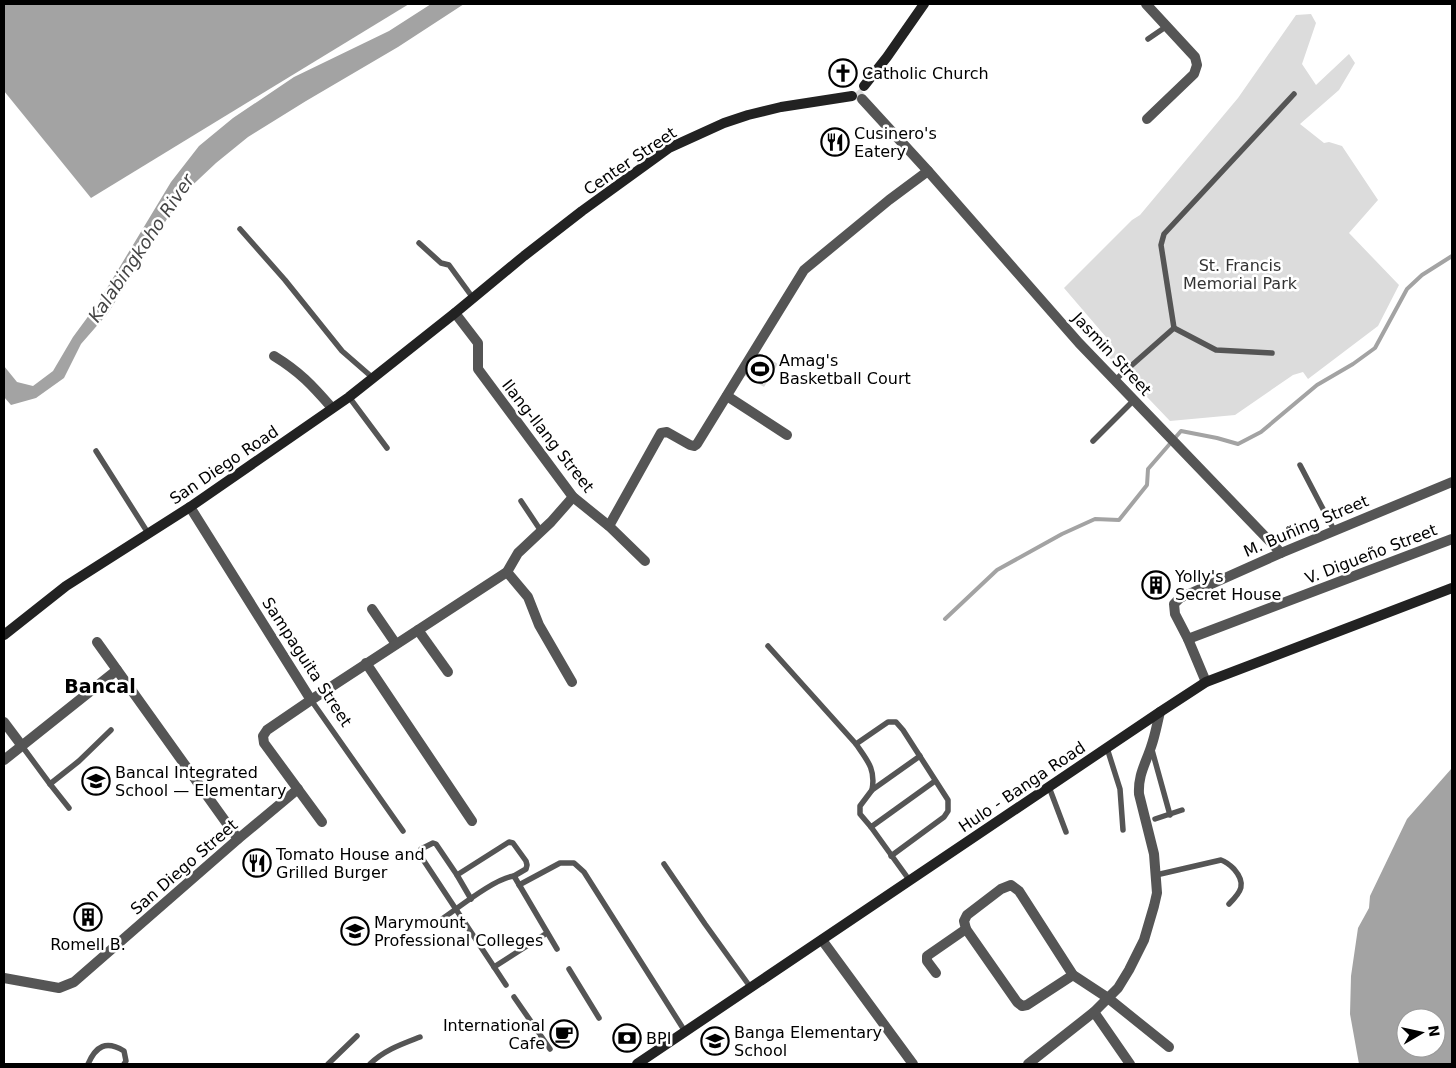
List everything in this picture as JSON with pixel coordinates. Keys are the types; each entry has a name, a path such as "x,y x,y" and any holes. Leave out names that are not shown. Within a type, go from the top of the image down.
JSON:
{"street":[{"path":"864,86 924,4"},
{"path":"1146,4 1195,57 1197,66 1194,74 1147,119"},
{"name":"Jasmin Street","path":"857,98 928,171 1079,343 1280,552"},
{"name":"Center Street","path":"456,313 524,256 582,211 669,148 724,123 748,115 781,107 857,98"},
{"path":"609,526 661,433 667,432 690,445 694,446 697,444 804,270 889,200 928,171"},
{"name":"San Diego Road","path":"4,635 66,586 190,507 349,397 456,313"},
{"name":"Ilang-Ilang Street","path":"456,313 478,343 478,369 572,497 609,526 645,561"},
{"path":"274,356 291,366 307,380 332,408"},
{"path":"727,396 787,436"},
{"name":"M. Buñing Street","path":"1188,639 1175,614 1174,604 1180,598 1280,552 1452,482"},
{"path":"322,822 264,743 264,736 268,730 507,572 518,553 572,497"},
{"name":"Sampaguita Street","path":"190,507 311,700"},
{"name":"V. Digueño Street","path":"1188,639 1452,539"},
{"path":"507,572 528,597 537,622 572,682"},
{"name":"Hulo - Banga Road","path":"638,1064 1206,682 1452,588"},
{"path":"372,609 396,644"},
{"path":"418,630 448,672"},
{"path":"1188,639 1206,682"},
{"path":"97,642 238,840"},
{"path":"366,664 472,821"},
{"path":"4,760 117,670"},
{"path":"1028,1064 1094,1012 1118,988 1144,940 1157,893 1154,854 1138,784 1151,748 1160,712"},
{"path":"4,722 22,746"},
{"name":"San Diego Street","path":"4,978 59,988 74,982 298,789"},
{"path":"1073,975 1027,1005 1022,1006 1017,1002 966,929 964,921 968,915 1001,889 1012,886 1019,891 1073,975 1108,998 1168,1047"},
{"path":"936,973 927,961 927,956 966,929"},
{"path":"822,940 913,1064"},
{"path":"1094,1012 1130,1064"}],"lane":[{"path":"1148,39 1167,26"},
{"path":"1174,328 1161,246 1164,234 1294,94"},
{"path":"240,229 342,351 373,378"},
{"path":"419,243 441,263 449,265 473,298"},
{"path":"1174,328 1216,350 1272,354"},
{"path":"1115,380 1174,328"},
{"path":"349,397 387,448"},
{"path":"1093,441 1134,400"},
{"path":"96,451 148,533"},
{"path":"1300,466 1334,530"},
{"path":"521,502 541,531"},
{"path":"768,646 856,744 871,767 874,779 872,790"},
{"name":"Sampaguita Street","path":"311,700 403,831"},
{"path":"856,744 888,722 896,722 948,800 948,811 944,817 891,856"},
{"path":"50,784 79,761 111,730"},
{"path":"22,746 69,808"},
{"path":"1107,748 1120,789 1123,830"},
{"path":"1151,748 1170,815"},
{"path":"910,881 860,814 860,806 872,790 920,756"},
{"path":"871,827 935,781"},
{"path":"1049,787 1066,832"},
{"path":"1155,819 1182,810"},
{"path":"471,899 436,844 433,842 421,849 422,858 506,985"},
{"path":"439,921 504,878 514,876 526,869 528,865 513,843 509,842 457,875"},
{"path":"1156,875 1221,860 1228,862 1241,878 1242,886 1238,895 1229,904"},
{"path":"519,885 560,863 574,863 584,872 686,1033"},
{"path":"664,864 751,988"},
{"path":"514,876 557,949"},
{"path":"494,967 547,933"},
{"path":"569,969 599,1018"},
{"path":"514,997 550,1049"},
{"path":"328,1064 357,1036"},
{"path":"370,1064 377,1057 420,1036"},
{"path":"88,1064 96,1050 104,1045 116,1046 124,1051 126,1060 124,1064"}],"green space":[{"name":"St. Francis Memorial Park","path":"1311,14 1316,23 1302,64 1316,85 1349,54 1355,63 1339,90 1300,124 1324,143 1329,142 1342,146 1378,200 1349,233 1399,285 1378,326 1308,379 1303,372 1293,375 1235,415 1170,421 1104,352 1112,344 1064,288 1132,220 1140,215 1238,98 1296,15"},
{"name":"Amag's Basketball Court","path":"757,352 778,364 764,387 742,374"}],"water":[{"path":"4,4 409,4 91,198 4,91"},
{"name":"Kalabingkoho River","path":"431,4 464,4 398,47 248,137 216,163 182,195 108,313 81,344 64,378 36,398 11,405 4,397 4,366 17,382 33,386 53,371 73,337 98,303 171,182 199,146 233,118 294,77 389,31"},
{"path":"1452,768 1452,1064 1359,1064 1350,1014 1351,976 1358,928 1369,908 1370,896 1407,819"}],"waterway":[{"path":"945,619 997,570 1062,534 1095,519 1119,520 1147,485 1148,469 1181,431 1238,444 1261,432 1317,385 1353,364 1375,348 1407,289 1422,275 1452,256"}],"tunnel":[{"path":"856,92 862,99"}],"place":[{"name":"Catholic Church","path":"843,73"},
{"name":"Cusinero's Eatery","path":"835,142"},
{"name":"Amag's Basketball Court","path":"760,369"},
{"name":"Yolly's Secret House","path":"1156,585"},
{"name":"Bancal Integrated School — Elementary","path":"96,781"},
{"name":"Tomato House and Grilled Burger","path":"257,863"},
{"name":"Romell B.","path":"88,917"},
{"name":"Marymount Professional Colleges","path":"355,931"},
{"name":"International Cafe","path":"564,1034"},
{"name":"BPI","path":"627,1038"},
{"name":"Banga Elementary School","path":"715,1041"}],"district":[{"name":"Bancal","path":"100,686"}]}
